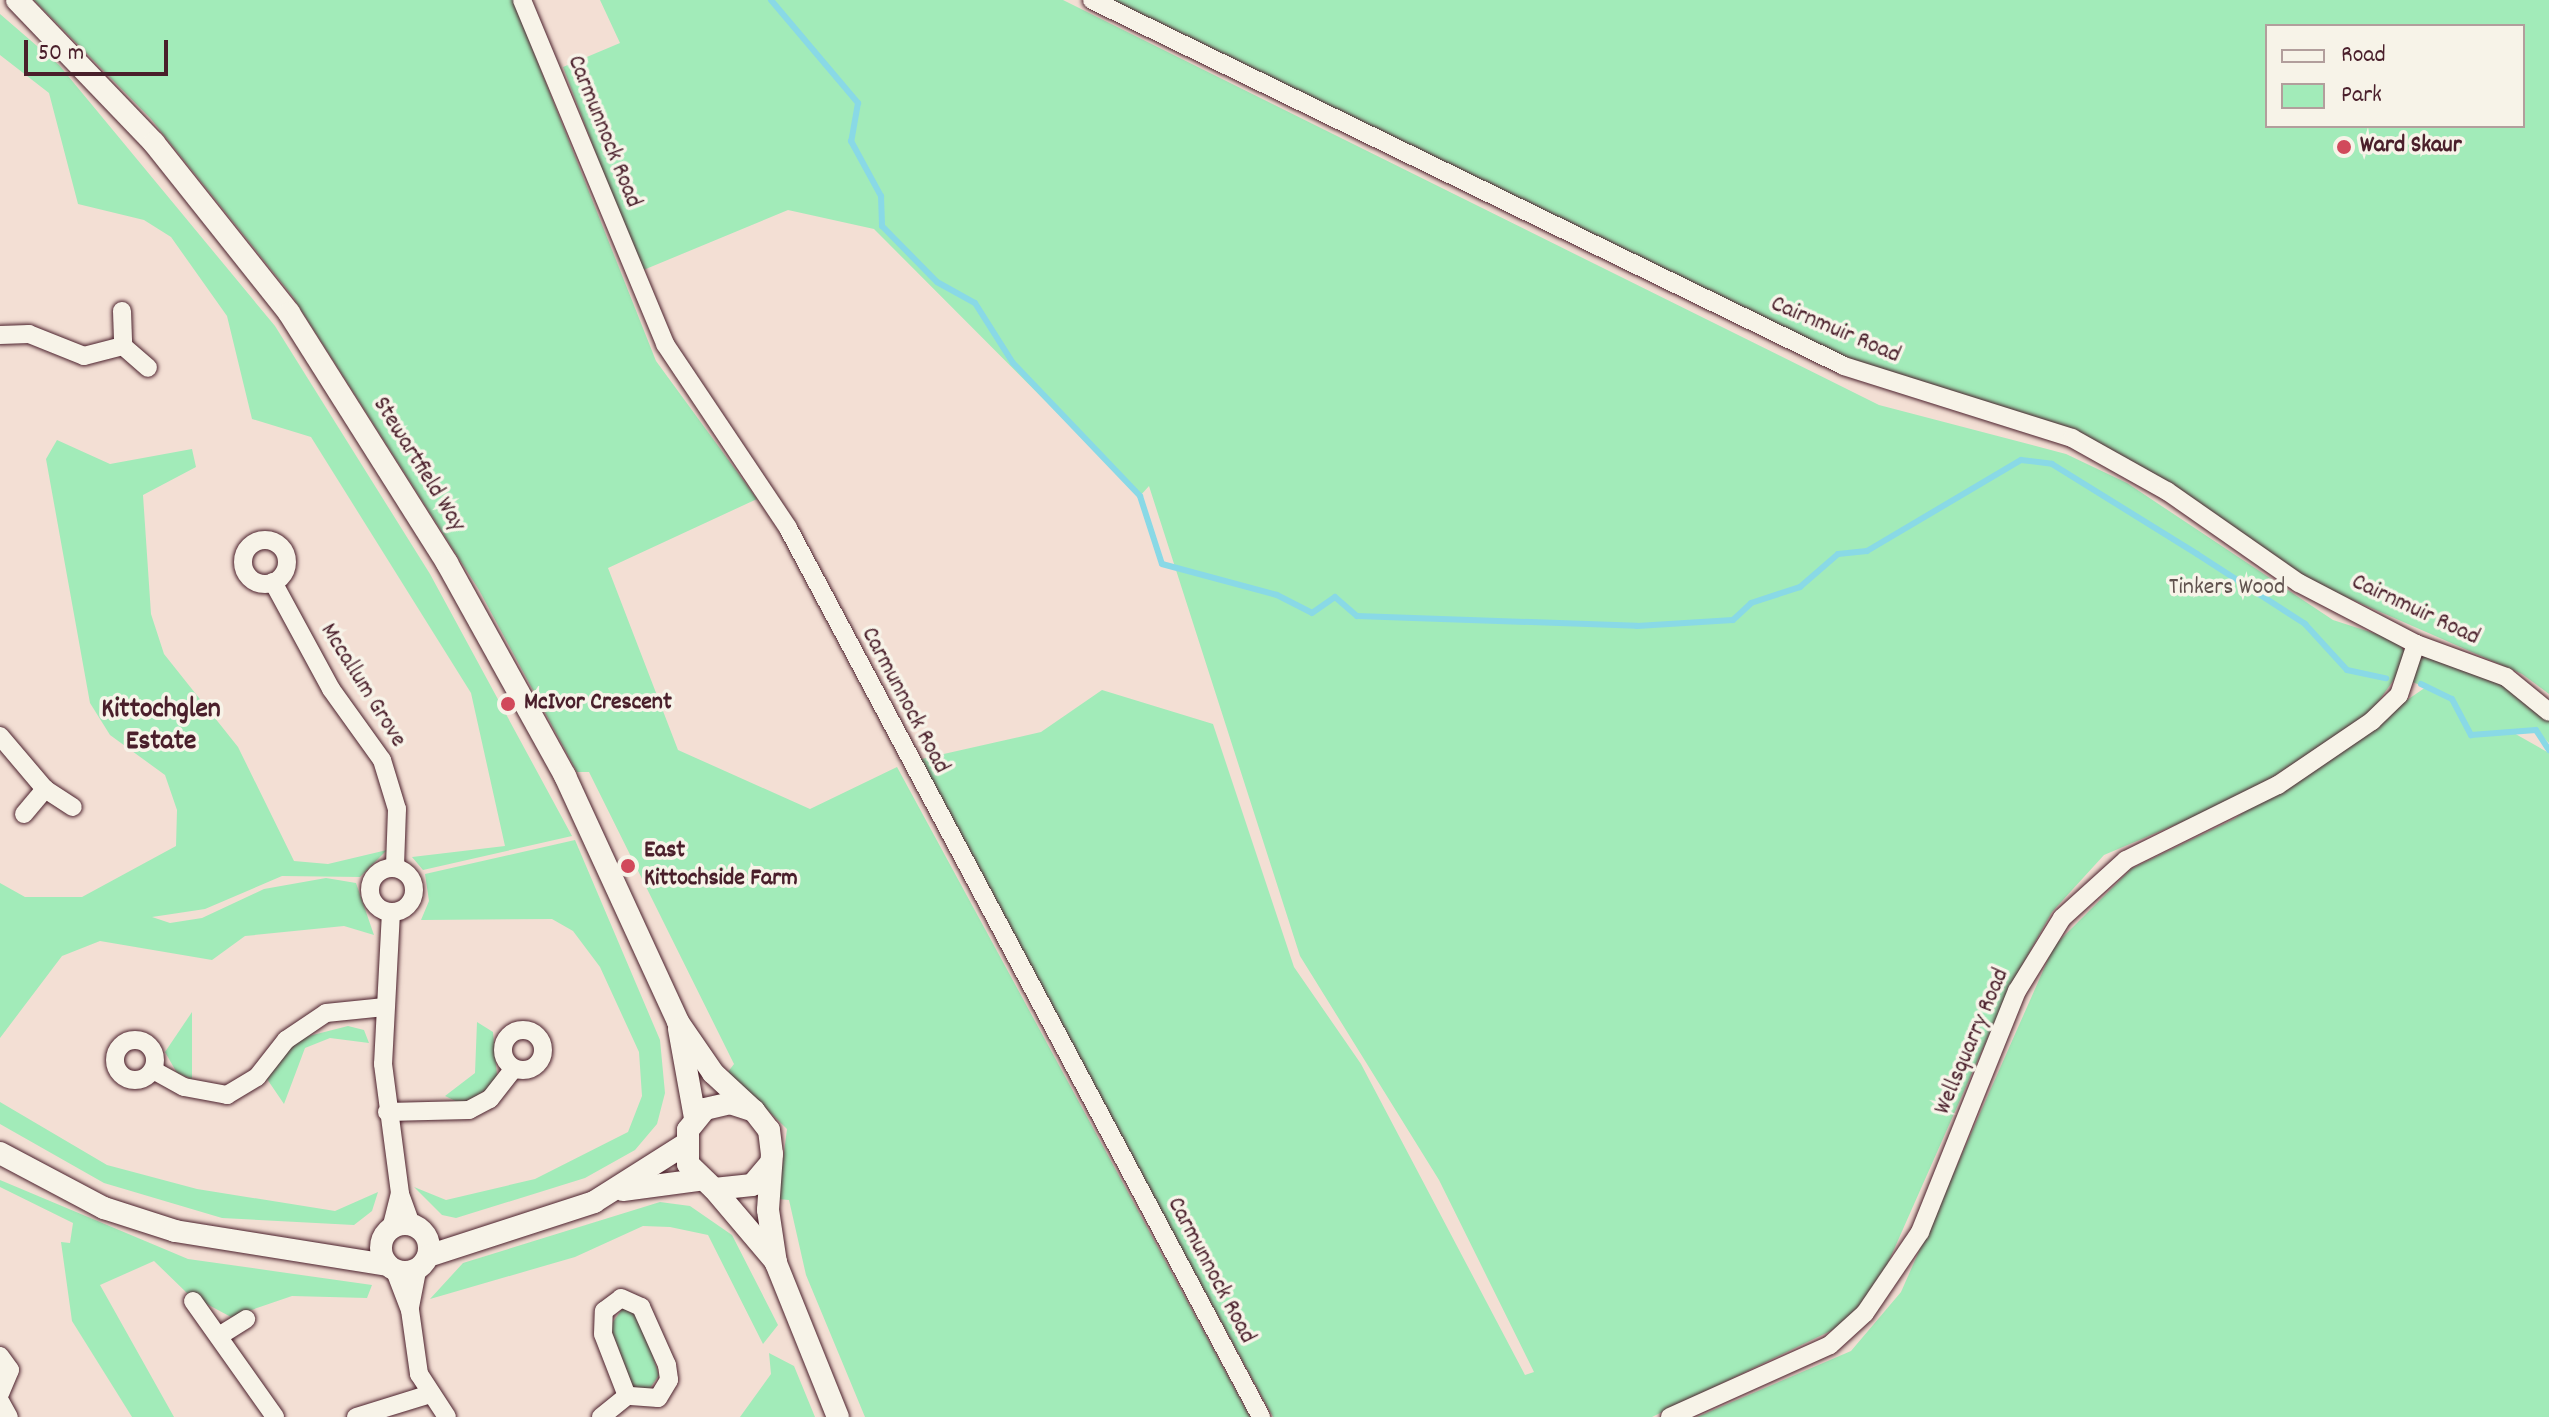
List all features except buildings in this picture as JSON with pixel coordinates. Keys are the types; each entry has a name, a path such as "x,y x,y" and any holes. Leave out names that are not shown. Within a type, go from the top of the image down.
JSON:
{"street":[{"name":"Stewartfield Way","path":"17,0 96,79 224,229 395,475 565,776 678,1022 713,1073 754,1111"},
{"name":"Carmunnock Road","path":"522,0 665,344 788,528 1261,1417"},
{"name":"Cairnmuir Road","path":"1092,0 1844,366 2072,438 2167,491 2299,583 2416,644 2506,677 2549,712"},
{"path":"122,311 123,346 148,368"},
{"path":"0,335 29,334 84,356 123,346"},
{"name":"Mccallum Grove","path":"273,582 331,689 382,760 397,809 395,867"},
{"name":"Wellsquarry Road","path":"1670,1417 1830,1345 1865,1313 1920,1232 2017,991 2062,918 2126,860 2266,792 2372,721 2399,695 2416,644"},
{"path":"0,736 45,789 73,807"},
{"path":"24,814 45,789"},
{"path":"391,912 377,905 370,891 376,874 395,867 412,879 414,894 391,912 385,1007 387,1112 400,1194 410,1310 427,1395 447,1417"},
{"path":"153,1070 184,1087 227,1095 257,1077 286,1040 326,1013 385,1007"},
{"name":"Stewartfield Way","path":"678,1022 695,1118"},
{"path":"387,1112 469,1110 490,1099 514,1068"},
{"path":"618,1190 684,1145 695,1118 730,1103 754,1111 769,1130 776,1263 838,1417"},
{"path":"684,1145 706,1184 776,1263"},
{"path":"0,1153 104,1208 175,1231 340,1254 462,1240 618,1190 706,1184 740,1190 769,1165"},
{"path":"601,1417 627,1396 658,1398 669,1380 646,1315 621,1298 601,1319 627,1396"},
{"path":"193,1301 275,1417"},
{"path":"219,1336 246,1319"},
{"path":"0,1356 10,1370 0,1393"},
{"path":"356,1417 427,1395"},
{"path":"0,1401 9,1417"}],"green space":[{"path":"34,0 513,0 656,361 757,499 608,568 678,750 810,809 897,767 1250,1417 865,1417 806,1275 789,1200 778,1199 787,1129 728,1072 734,1064 589,772 577,772 479,590 293,297 151,119"},
{"name":"Tinkers Wood","path":"600,0 1063,0 1879,405 2066,454 2127,483 2333,620 2395,640 2407,653 2400,671 2371,712 2248,794 2104,855 2052,912 2011,985 1880,1281 1845,1324 1652,1417 1273,1417 917,760 1041,732 1102,690 1213,724 1294,967 1361,1064 1525,1375 1534,1372 1439,1180 1300,956 1149,486 1140,496 874,229 788,210 641,271 563,67 620,43"},
{"path":"1113,0 2549,0 2549,694 2522,674 2296,575 2136,465 1922,396"},
{"path":"0,14 59,65 275,326 430,574 572,836 423,870 412,857 505,846 471,693 311,437 252,419 227,316 171,237 144,220 78,204 49,93 0,55"},
{"path":"57,440 110,464 192,449 196,467 143,495 151,614 164,654 238,747 294,861 328,864 387,850 360,877 282,876 205,909 152,917 170,923 202,918 264,889 326,878 356,883 374,935 344,926 245,936 212,960 100,941 62,956 0,1038 0,883 25,897 82,897 176,846 177,810 165,775 110,735 90,703 46,459"},
{"path":"2423,646 2506,677 2549,712 2549,743 2536,730 2512,732 2549,753 2549,1417 1697,1417 1851,1351 1901,1292 2054,946 2131,869 2234,819 2426,687 2412,682"},
{"path":"575,840 660,1040 665,1093 657,1124 635,1150 585,1178 456,1218 442,1215 414,1187 446,1200 535,1179 628,1132 642,1096 639,1052 600,967 573,931 552,919 421,920 429,901 425,874"},
{"path":"192,1012 192,1079 177,1073 165,1052"},
{"path":"477,1022 493,1032 497,1075 493,1086 462,1104 445,1096 475,1073"},
{"path":"348,1026 364,1030 369,1043 330,1038 305,1048 284,1104 267,1079 297,1039"},
{"path":"0,1102 107,1165 197,1189 335,1211 378,1192 372,1211 354,1225 222,1218 104,1183 0,1124"},
{"path":"0,1180 188,1259 372,1285 367,1298 292,1296 231,1317 188,1294 154,1261 100,1285 174,1417 132,1417 72,1321 61,1242 70,1243 73,1223 0,1187"},
{"path":"660,1202 690,1206 732,1235 778,1325 763,1344 708,1235 670,1227 643,1226 575,1257 430,1299 463,1263"},
{"path":"623,1308 639,1315 659,1375 648,1391 633,1387 610,1326"},
{"path":"769,1353 794,1366 815,1417 740,1417 771,1374"}],"waterway":[{"path":"771,0 858,103 851,141 881,196 882,226 937,282 975,303 1013,363 1140,496 1162,564 1277,595 1312,613 1335,597 1357,616 1637,626 1733,620 1751,603 1800,587 1838,554 1867,551 2021,460 2052,464 2197,554 2305,624 2347,670 2386,678"},
{"path":"2421,684 2452,699 2471,735 2536,730 2549,750"}],"place":[{"name":"Ward Skaur","path":"2344,147"},
{"name":"McIvor Crescent","path":"508,704"},
{"name":"East Kittochside Farm","path":"628,866"}],"district":[{"name":"Kittochglen Estate","path":"161,727"}]}
